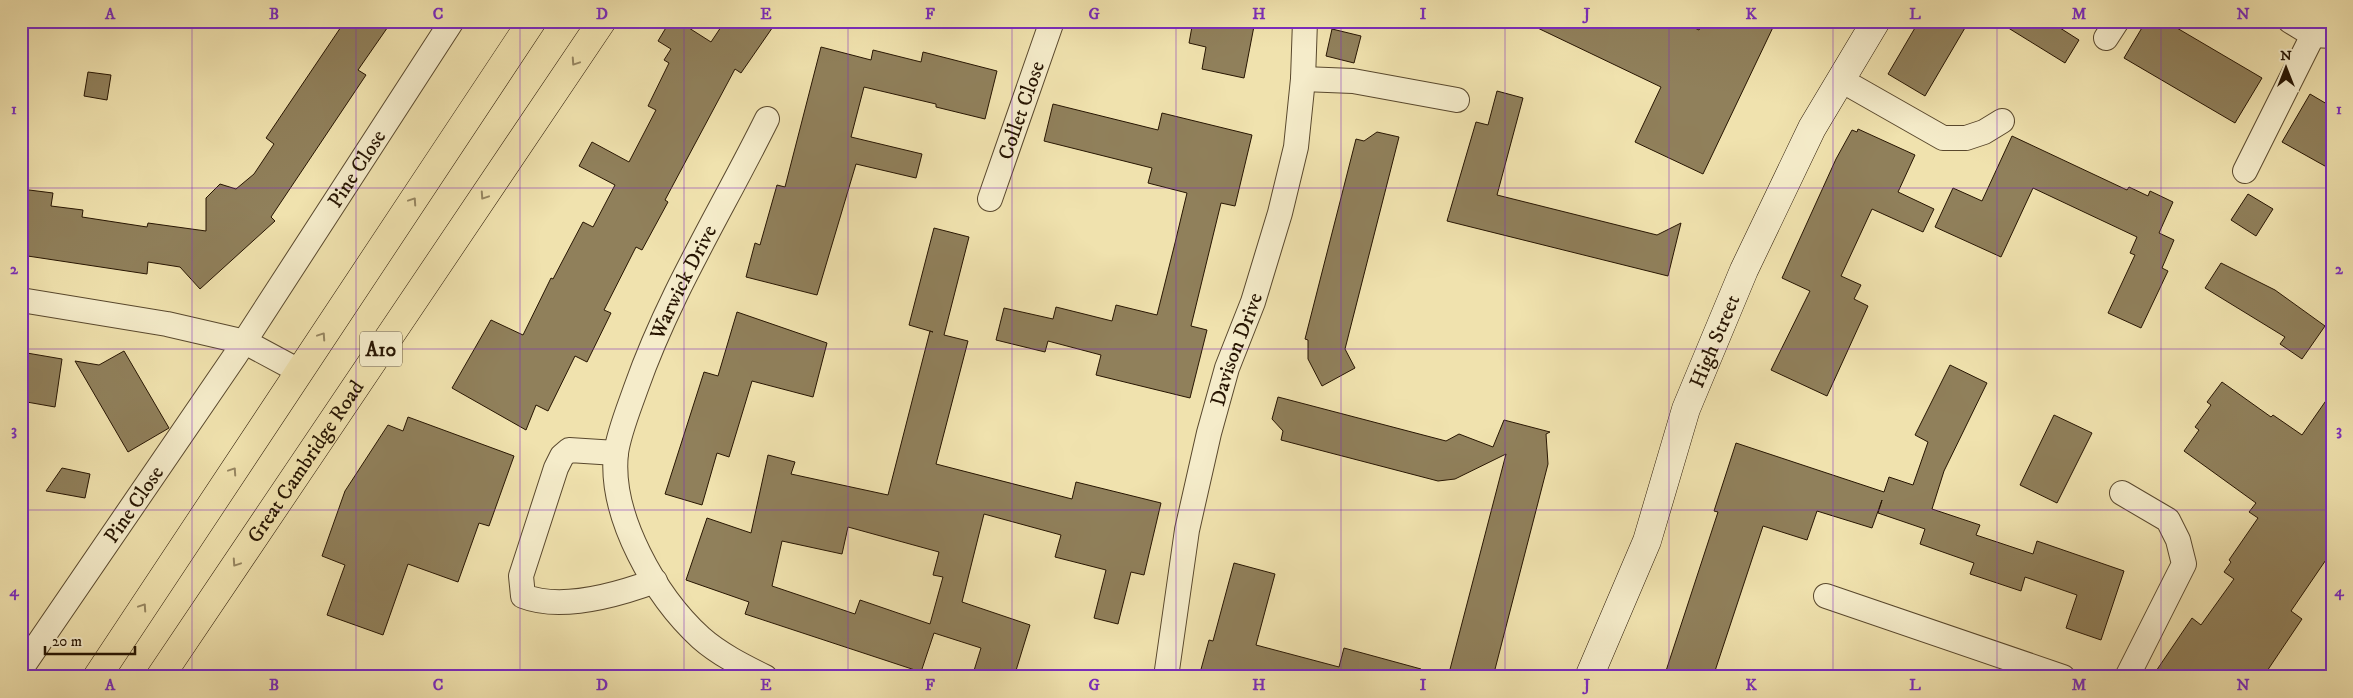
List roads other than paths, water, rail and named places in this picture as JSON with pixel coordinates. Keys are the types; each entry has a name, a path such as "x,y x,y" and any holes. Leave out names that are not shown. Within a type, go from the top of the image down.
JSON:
{"highway":[{"name":"A10","path":"97,677 532,21"},
{"name":"Great Cambridge Road","path":"160,677 602,21"}],"main road":[{"name":"High Street","path":"1589,677 1647,541 1686,408 1744,270 1783,184 1812,128 1876,21"}],"street":[{"name":"Pine Close","path":"23,666 245,342 452,21"},
{"name":"Collet Close","path":"990,199 1052,21"},
{"name":"Davison Drive","path":"1166,677 1177,586 1192,503 1209,433 1228,368 1253,302 1280,213 1296,147 1304,79 1305,21"},
{"path":"2245,171 2322,36 2290,21"},
{"path":"1304,79 1353,81 1457,100"},
{"path":"1841,80 1943,138 1966,138 1984,132 2002,121"},
{"name":"Warwick Drive","path":"765,677 731,659 702,639 684,622 655,581 633,542 625,518 619,496 616,453 630,406 660,328 767,119"},
{"path":"21,300 167,324 245,342 299,371"},
{"path":"616,453 569,450 562,456 556,468 521,576 523,596 534,601 582,600 624,592 655,581"},
{"path":"2122,493 2168,520 2178,540 2184,564 2127,677"},
{"path":"1826,596 2063,677"}]}
